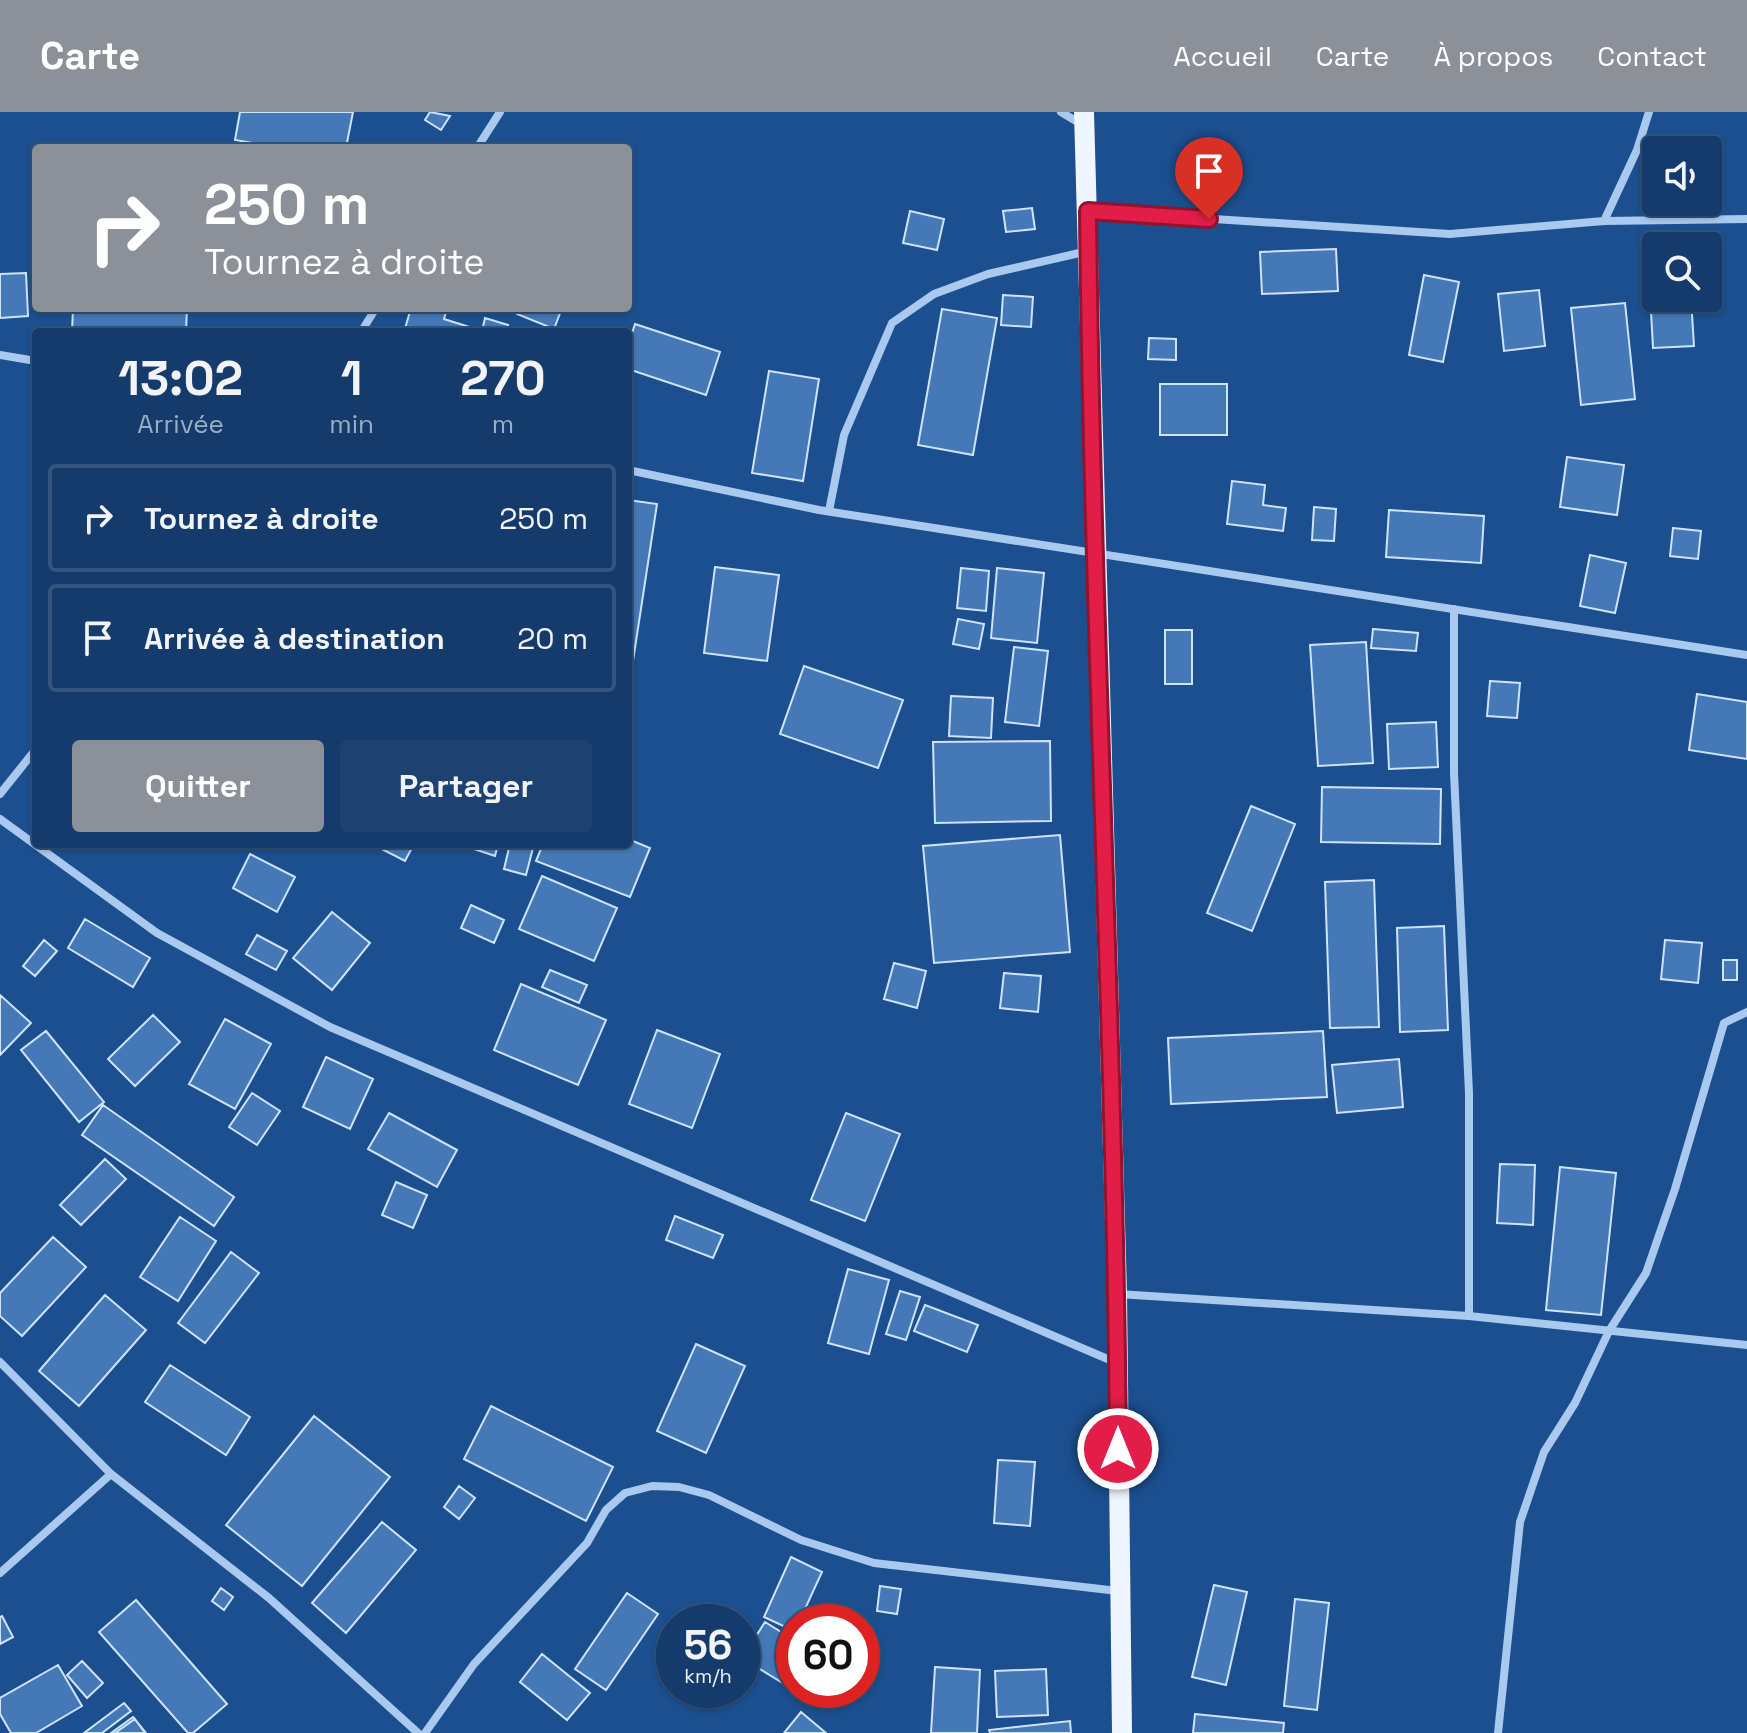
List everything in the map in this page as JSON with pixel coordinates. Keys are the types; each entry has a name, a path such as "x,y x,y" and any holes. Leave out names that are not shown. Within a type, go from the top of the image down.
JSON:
{"main road":[{"path":"1084,119 1117,1294 1122,1733"}],"street":[{"path":"480,144 500,112"},
{"path":"1061,112 1084,119"},
{"path":"1604,221 1637,150 1649,112"},
{"path":"1088,211 1450,234 1604,221 1747,219"},
{"path":"829,511 844,435 892,323 934,294 988,274 1088,251"},
{"path":"0,355 32,360"},
{"path":"632,471 829,511 1747,655"},
{"path":"1454,609 1454,773 1469,1093 1469,1316"},
{"path":"0,794 32,754"},
{"path":"0,819 32,842"},
{"path":"40,848 157,933 330,1027 1117,1363"},
{"path":"1498,1733 1520,1522 1544,1452 1575,1403 1609,1331 1646,1273 1675,1189 1724,1023 1747,1012"},
{"path":"1117,1294 1469,1316 1747,1345"},
{"path":"0,1362 111,1474 269,1598 418,1733"},
{"path":"0,1573 111,1474"},
{"path":"425,1733 474,1664 587,1543 606,1510 625,1493 652,1486 679,1487 709,1495 801,1540 874,1563 1118,1591"}],"building":[{"path":"240,112 353,112 347,144 259,144 235,140"},
{"path":"430,112 450,116 441,130 425,120"},
{"path":"1032,208 1035,229 1006,232 1003,211"},
{"path":"910,211 944,219 937,250 903,243"},
{"path":"1336,249 1338,291 1262,294 1260,252"},
{"path":"26,273 28,316 0,318 0,274"},
{"path":"1424,275 1459,282 1443,362 1409,355"},
{"path":"1539,290 1545,346 1504,351 1498,294"},
{"path":"1003,295 1033,297 1031,327 1001,325"},
{"path":"1625,303 1635,399 1581,405 1571,308"},
{"path":"942,309 997,318 973,455 918,445"},
{"path":"73,312 187,312 186,328 72,328"},
{"path":"410,312 446,312 444,319 472,328 405,328"},
{"path":"518,312 560,312 554,328"},
{"path":"1651,312 1692,312 1694,346 1653,348"},
{"path":"485,318 508,325 507,328 483,328"},
{"path":"635,324 720,352 706,395 632,370"},
{"path":"1149,338 1176,339 1176,360 1148,359"},
{"path":"769,371 819,379 803,481 752,473"},
{"path":"1160,384 1227,384 1227,435 1160,435"},
{"path":"1567,457 1624,465 1617,515 1560,507"},
{"path":"1232,481 1265,485 1263,505 1286,508 1283,531 1227,524"},
{"path":"632,501 657,504 632,661"},
{"path":"1314,507 1336,509 1334,541 1312,540"},
{"path":"1389,510 1484,516 1481,563 1386,557"},
{"path":"1673,528 1701,531 1698,559 1670,556"},
{"path":"1590,555 1626,563 1615,613 1580,606"},
{"path":"715,567 779,575 767,661 704,653"},
{"path":"961,568 989,571 986,611 957,608"},
{"path":"997,568 1044,573 1037,643 991,638"},
{"path":"958,619 984,624 979,649 953,644"},
{"path":"1373,629 1418,633 1416,651 1371,648"},
{"path":"1165,630 1192,630 1192,684 1165,684"},
{"path":"1366,642 1373,763 1318,766 1310,645"},
{"path":"1014,647 1048,651 1039,726 1005,722"},
{"path":"804,666 903,700 878,768 780,734"},
{"path":"1490,681 1520,683 1517,718 1487,716"},
{"path":"1697,694 1747,702 1747,759 1689,750"},
{"path":"951,696 993,698 991,738 949,736"},
{"path":"1436,722 1438,767 1389,769 1387,724"},
{"path":"1050,741 1051,821 935,823 933,742"},
{"path":"1322,787 1441,789 1440,844 1321,842"},
{"path":"1251,806 1295,824 1252,931 1207,913"},
{"path":"1060,835 1070,952 934,963 923,846"},
{"path":"632,841 650,848 630,897 536,861 541,848 632,848"},
{"path":"380,848 412,848 405,861"},
{"path":"471,848 497,848 495,856"},
{"path":"509,848 533,848 526,875 504,869"},
{"path":"250,854 295,877 277,912 233,888"},
{"path":"542,876 617,908 594,961 519,929"},
{"path":"1374,880 1379,1027 1330,1028 1325,882"},
{"path":"471,905 504,920 494,943 461,928"},
{"path":"332,912 370,943 332,990 293,958"},
{"path":"85,919 150,958 133,987 68,948"},
{"path":"1444,926 1448,1030 1400,1032 1397,928"},
{"path":"257,935 287,951 276,970 246,954"},
{"path":"44,940 57,951 35,976 23,966"},
{"path":"1665,940 1702,943 1698,983 1661,979"},
{"path":"1723,960 1737,960 1737,980 1723,980"},
{"path":"894,963 926,971 917,1008 884,999"},
{"path":"550,970 587,985 579,1003 542,987"},
{"path":"1004,973 1041,976 1038,1012 1000,1008"},
{"path":"521,984 606,1020 578,1085 494,1050"},
{"path":"0,995 31,1023 0,1055"},
{"path":"153,1015 180,1042 135,1086 108,1059"},
{"path":"225,1019 271,1044 235,1109 189,1084"},
{"path":"657,1030 720,1054 692,1128 629,1104"},
{"path":"46,1031 104,1102 79,1122 21,1050"},
{"path":"1323,1031 1327,1097 1171,1104 1168,1038"},
{"path":"326,1057 373,1079 350,1129 303,1107"},
{"path":"1399,1059 1403,1107 1337,1113 1332,1065"},
{"path":"252,1093 280,1111 257,1145 229,1127"},
{"path":"103,1105 234,1197 214,1226 82,1135"},
{"path":"389,1113 457,1150 437,1187 368,1149"},
{"path":"846,1113 900,1134 865,1221 811,1200"},
{"path":"105,1159 126,1179 81,1225 60,1205"},
{"path":"1500,1164 1535,1165 1533,1225 1497,1223"},
{"path":"1560,1167 1616,1173 1601,1315 1546,1310"},
{"path":"396,1182 427,1195 413,1228 382,1215"},
{"path":"675,1216 723,1235 713,1258 666,1240"},
{"path":"180,1217 216,1241 178,1301 140,1277"},
{"path":"53,1237 86,1267 22,1336 0,1316 0,1293"},
{"path":"231,1252 259,1273 205,1343 178,1323"},
{"path":"848,1269 889,1280 869,1354 828,1343"},
{"path":"900,1291 920,1297 906,1340 886,1334"},
{"path":"105,1295 146,1330 79,1406 39,1371"},
{"path":"925,1305 978,1325 967,1352 914,1331"},
{"path":"696,1344 745,1366 706,1453 657,1431"},
{"path":"170,1365 250,1417 226,1455 145,1402"},
{"path":"491,1406 613,1467 586,1521 464,1459"},
{"path":"314,1416 390,1477 302,1586 226,1525"},
{"path":"998,1460 1035,1462 1030,1526 994,1523"},
{"path":"459,1486 475,1498 459,1519 444,1507"},
{"path":"382,1522 416,1550 346,1633 312,1603"},
{"path":"791,1557 822,1572 807,1604 776,1604 776,1623 764,1617"},
{"path":"1214,1585 1247,1592 1226,1685 1192,1677"},
{"path":"880,1586 901,1589 897,1614 880,1611"},
{"path":"221,1588 233,1597 224,1610 212,1601"},
{"path":"627,1593 656,1613 606,1690 575,1669"},
{"path":"1295,1599 1329,1603 1317,1710 1284,1706"},
{"path":"136,1600 227,1704 193,1733 188,1733 99,1632"},
{"path":"0,1617 13,1637 0,1644"},
{"path":"765,1622 776,1629 776,1679 760,1669 760,1630"},
{"path":"542,1654 590,1693 567,1720 520,1682"},
{"path":"82,1661 103,1683 87,1698 67,1675"},
{"path":"58,1665 82,1706 36,1733 11,1733 0,1714 0,1698"},
{"path":"935,1667 980,1670 977,1733 931,1733"},
{"path":"1046,1669 1048,1715 997,1717 995,1671"},
{"path":"124,1703 131,1711 102,1733 84,1733"},
{"path":"801,1712 826,1733 784,1733"},
{"path":"1195,1714 1284,1723 1283,1733 1193,1733"},
{"path":"133,1717 146,1733 111,1733"},
{"path":"135,1719 145,1733 115,1733"},
{"path":"1070,1721 1071,1733 990,1733 989,1730"}],"route":[{"path":"1118,1449 1117,1294 1094,553 1088,211 1209,219"}]}
